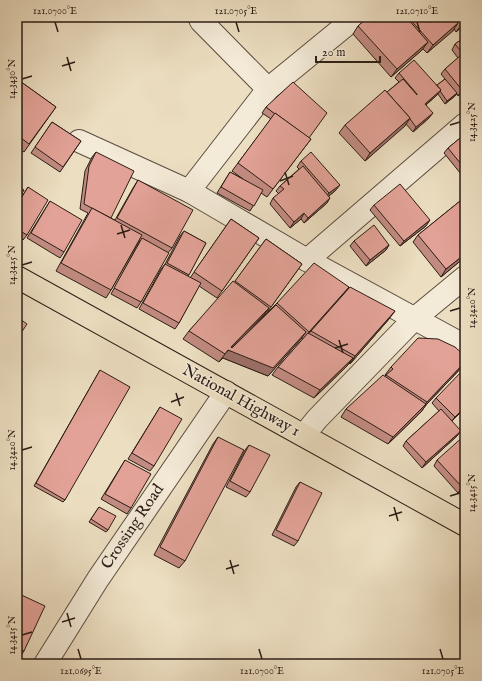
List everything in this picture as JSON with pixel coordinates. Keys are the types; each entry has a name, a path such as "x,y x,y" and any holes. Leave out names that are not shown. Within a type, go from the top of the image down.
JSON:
{"highway":[{"name":"National Highway 1","path":"17,277 465,525"}],"street":[{"path":"199,17 201,21 268,89"},
{"path":"189,191 268,89 356,17"},
{"path":"307,260 465,124"},
{"path":"79,141 189,191 307,260 465,346"},
{"path":"304,435 317,419 414,318 465,277"},
{"name":"Crossing Road","path":"45,664 98,579 226,392"}],"building":[{"path":"368,17 406,17 428,42 397,69 358,26"},
{"path":"408,17 453,17 458,23 433,45"},
{"path":"455,17 465,17 465,21 462,24"},
{"path":"465,37 465,56 455,44"},
{"path":"461,55 465,59 465,88 462,90 445,69"},
{"path":"414,60 441,90 425,104 433,113 416,127 387,92 403,79 417,95 399,73"},
{"path":"17,79 56,107 29,144 17,135"},
{"path":"445,79 457,93 447,101 437,85"},
{"path":"293,82 327,113 309,138 266,107"},
{"path":"385,90 410,118 370,153 345,125"},
{"path":"275,113 311,139 273,189 238,163"},
{"path":"52,122 81,141 63,167 35,147"},
{"path":"465,134 465,169 448,148"},
{"path":"96,152 134,171 111,218 84,204 89,166"},
{"path":"311,152 340,185 329,193 301,161"},
{"path":"303,166 330,198 308,218 304,213 294,222 273,198 284,189 280,186"},
{"path":"230,172 263,190 254,206 221,187"},
{"path":"138,180 193,210 172,248 117,218"},
{"path":"400,184 430,220 404,241 374,205"},
{"path":"17,186 24,190 17,202"},
{"path":"28,187 48,200 27,235 17,229 17,205"},
{"path":"465,197 465,254 446,269 418,235"},
{"path":"50,201 82,220 64,252 31,233"},
{"path":"92,208 142,235 111,290 61,263"},
{"path":"231,219 259,238 222,291 194,272"},
{"path":"374,225 389,245 370,260 354,241"},
{"path":"184,231 206,243 189,275 167,263"},
{"path":"142,238 169,253 141,302 114,288"},
{"path":"266,239 302,264 271,307 235,281"},
{"path":"314,263 349,287 309,332 277,303"},
{"path":"165,264 201,283 179,323 143,303"},
{"path":"233,281 269,308 231,347 232,348 276,305 306,332 273,368 228,350 225,354 189,331"},
{"path":"350,287 395,311 355,356 311,331"},
{"path":"17,317 27,324 17,339"},
{"path":"308,333 353,358 320,390 278,367"},
{"path":"418,338 438,339 455,347 465,356 465,362 427,402 386,375 393,369 391,367"},
{"path":"465,368 465,407 455,417 436,398"},
{"path":"100,370 130,387 65,500 36,483"},
{"path":"383,375 426,404 393,437 346,409"},
{"path":"160,407 182,419 154,466 132,453"},
{"path":"441,409 461,431 426,462 406,441"},
{"path":"465,435 465,485 462,487 437,460"},
{"path":"218,437 244,450 185,561 160,547"},
{"path":"249,445 270,455 250,492 230,481"},
{"path":"125,460 151,474 131,508 105,494"},
{"path":"300,482 322,493 298,541 276,530"},
{"path":"99,507 116,516 108,530 91,519"},
{"path":"17,593 45,606 24,651 17,648"}]}
